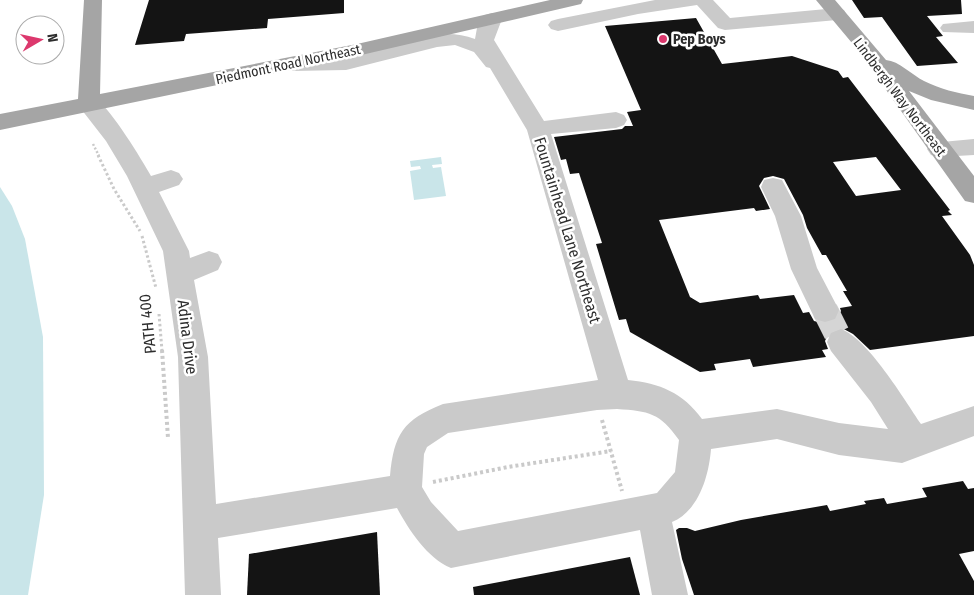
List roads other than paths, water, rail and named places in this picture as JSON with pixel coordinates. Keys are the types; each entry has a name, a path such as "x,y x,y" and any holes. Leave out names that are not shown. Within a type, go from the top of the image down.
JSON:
{"main road":[{"path":"89,98 93,0"},
{"name":"Piedmont Road Northeast","path":"89,98 529,0"},
{"name":"Piedmont Road Northeast","path":"0,108 41,107 292,64 574,0"},
{"name":"Lindbergh Way Northeast","path":"831,7 864,45 974,194"},
{"path":"864,45 896,73 921,88 940,96 974,103"},
{"name":"Piedmont Road Northeast","path":"0,122 41,107"}],"street":[{"path":"558,25 590,20 638,8 678,4 694,0"},
{"path":"703,0 725,24 831,7"},
{"path":"492,19 484,40 502,72"},
{"path":"950,28 974,27"},
{"path":"292,64 346,63 437,41 457,39 481,48 502,72"},
{"name":"Fountainhead Lane Northeast","path":"502,72 538,130 608,402"},
{"name":"Adina Drive","path":"89,98 114,135 160,189 176,251 193,357 203,595"},
{"path":"538,130 554,126 616,120"},
{"path":"943,154 974,147"},
{"path":"943,154 974,157"},
{"path":"773,187 788,216 804,269 825,310"},
{"path":"179,269 207,257"},
{"path":"841,342 882,392 914,443"},
{"path":"597,395 608,402 654,397 674,409 695,436 694,470 679,496 665,508 638,504 451,550 419,514 419,491 408,453 416,436 443,418 597,395"},
{"path":"695,436 777,424 839,439 902,447 974,421"},
{"path":"201,524 419,491"},
{"path":"638,504 670,595"}],"water":[{"path":"441,157 442,164 432,165 433,168 441,167 446,196 414,200 410,171 421,169 420,166 411,167 410,161"},
{"path":"0,187 12,206 25,239 43,337 44,495 28,595 0,595"}],"tunnel":[{"path":"825,310 841,342"}],"place":[{"name":"Pep Boys","path":"663,39"}]}
